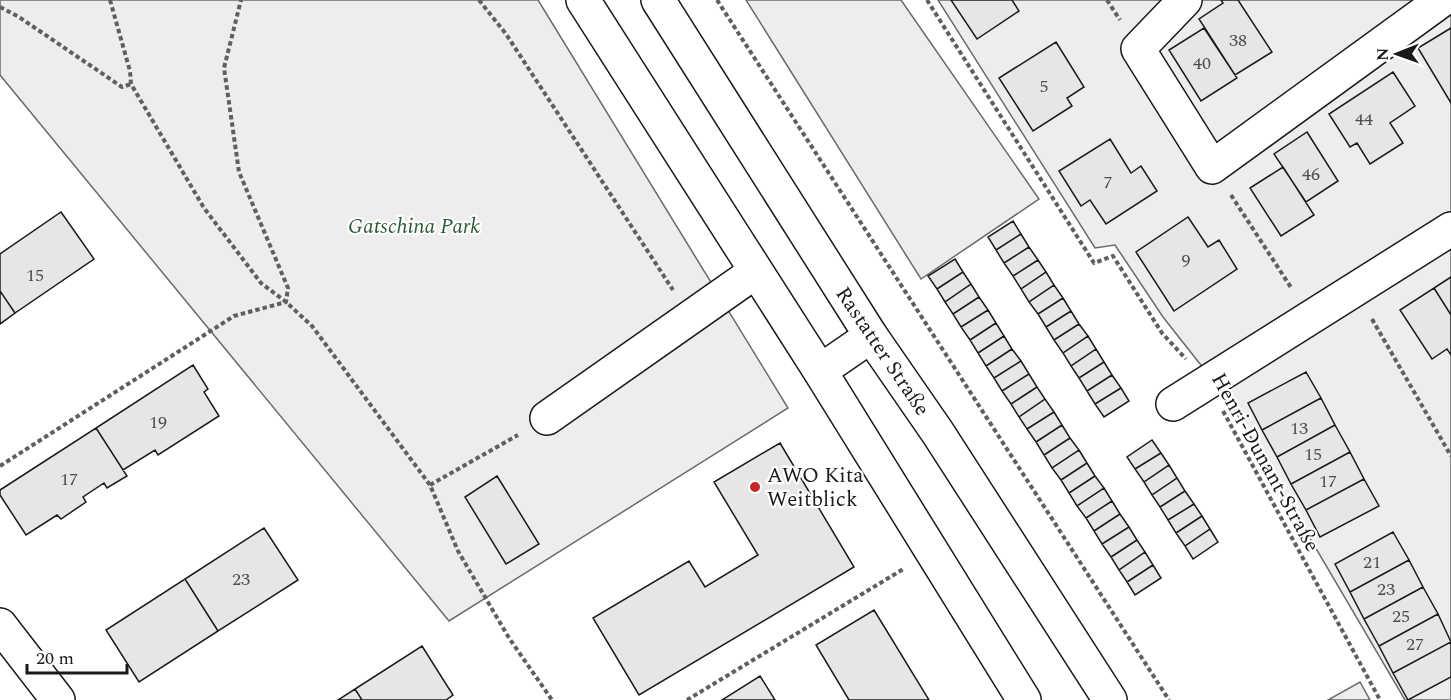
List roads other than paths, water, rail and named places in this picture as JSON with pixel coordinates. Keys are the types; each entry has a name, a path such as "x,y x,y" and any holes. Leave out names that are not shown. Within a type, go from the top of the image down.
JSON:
{"street":[{"path":"583,0 820,371 1024,700"},
{"name":"Rastatter Straße","path":"658,0 870,336 938,433 1110,700"},
{"path":"1185,0 1138,49 1212,166 1442,0"},
{"path":"1173,404 1451,229"},
{"path":"547,418 755,272"},
{"path":"820,371 870,336"},
{"path":"0,625 58,700"}],"place":[{"name":"AWO Kita Weitblick","path":"755,487"}],"park label":[{"name":"Gatschina Park","path":"414,226"}]}
